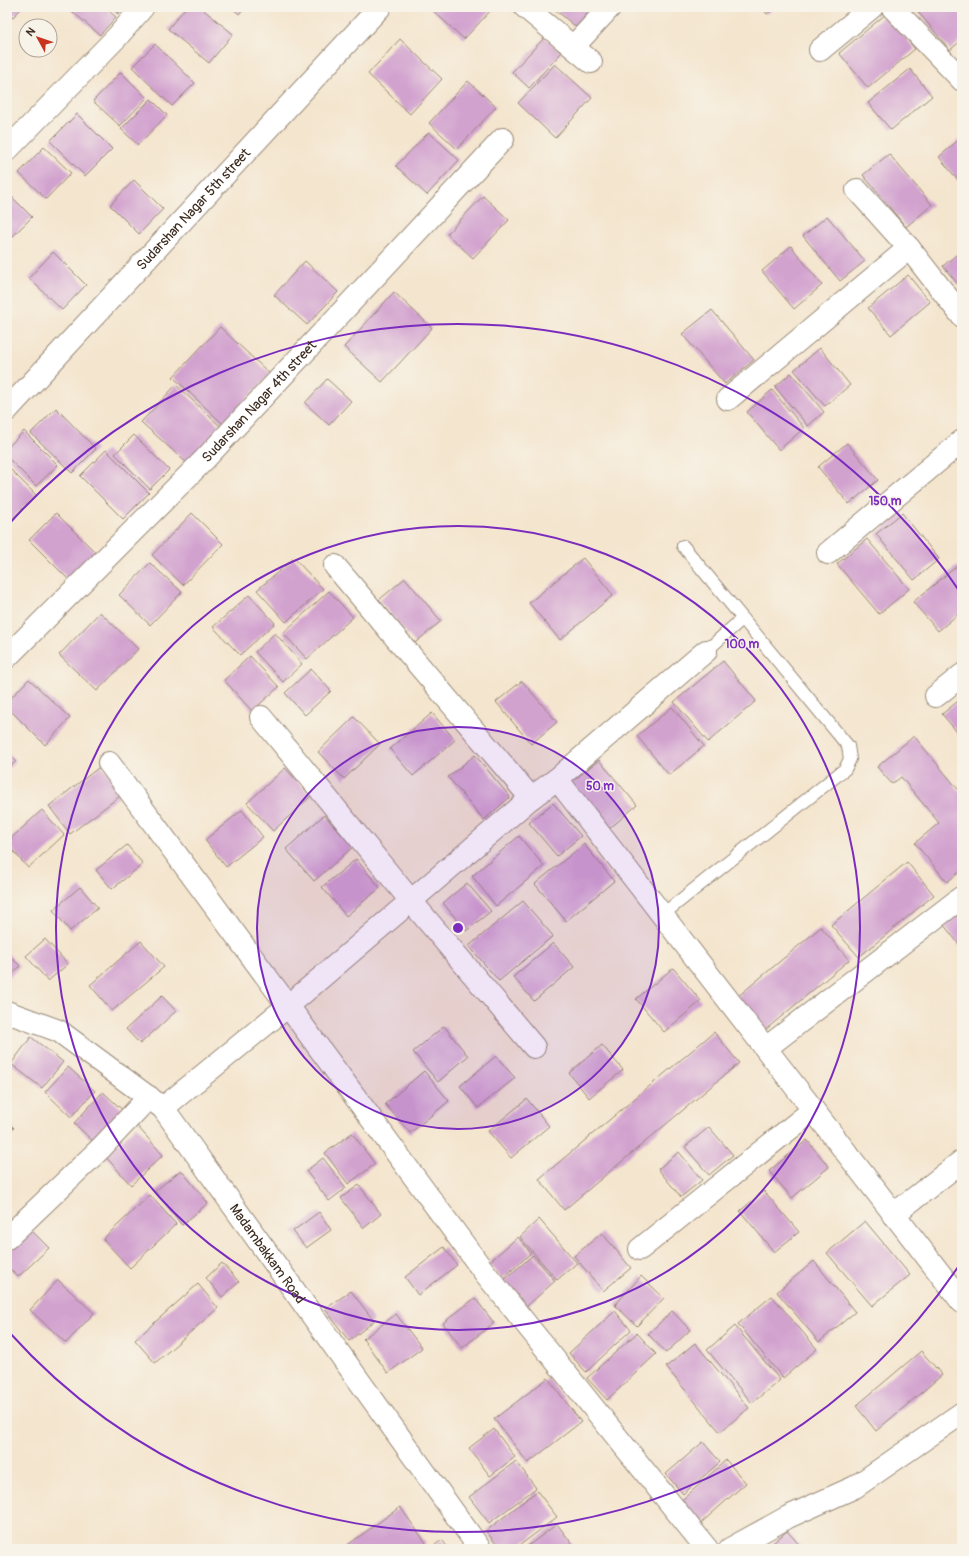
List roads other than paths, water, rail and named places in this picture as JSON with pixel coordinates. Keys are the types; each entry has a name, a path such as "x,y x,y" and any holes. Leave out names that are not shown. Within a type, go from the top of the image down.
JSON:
{"street":[{"path":"7,150 117,37 143,7"},
{"name":"Sudarshan Nagar 5th street","path":"7,410 380,7"},
{"path":"525,7 592,62"},
{"path":"573,47 610,7"},
{"path":"820,50 872,7"},
{"path":"892,7 962,80"},
{"name":"Sudarshan Nagar 4th street","path":"7,658 204,460 503,139"},
{"path":"857,190 909,248 962,316"},
{"path":"728,399 909,248"},
{"path":"828,553 962,441"},
{"path":"335,566 531,798"},
{"path":"7,1238 101,1148 156,1102 288,1006 531,798 556,779 706,651"},
{"path":"936,696 962,675"},
{"path":"261,717 411,901 534,1047"},
{"path":"110,763 485,1273 707,1549"},
{"path":"556,779 962,1302"},
{"path":"766,1048 962,897"},
{"name":"Madambakkam Road","path":"7,1012 59,1031 156,1102 480,1549"},
{"path":"640,1249 813,1110"},
{"path":"893,1215 962,1161"},
{"path":"730,1549 788,1516 855,1487 962,1413"}],"lane":[{"path":"662,915 845,769 850,759 848,746 683,546"},
{"path":"706,651 742,619"}]}
